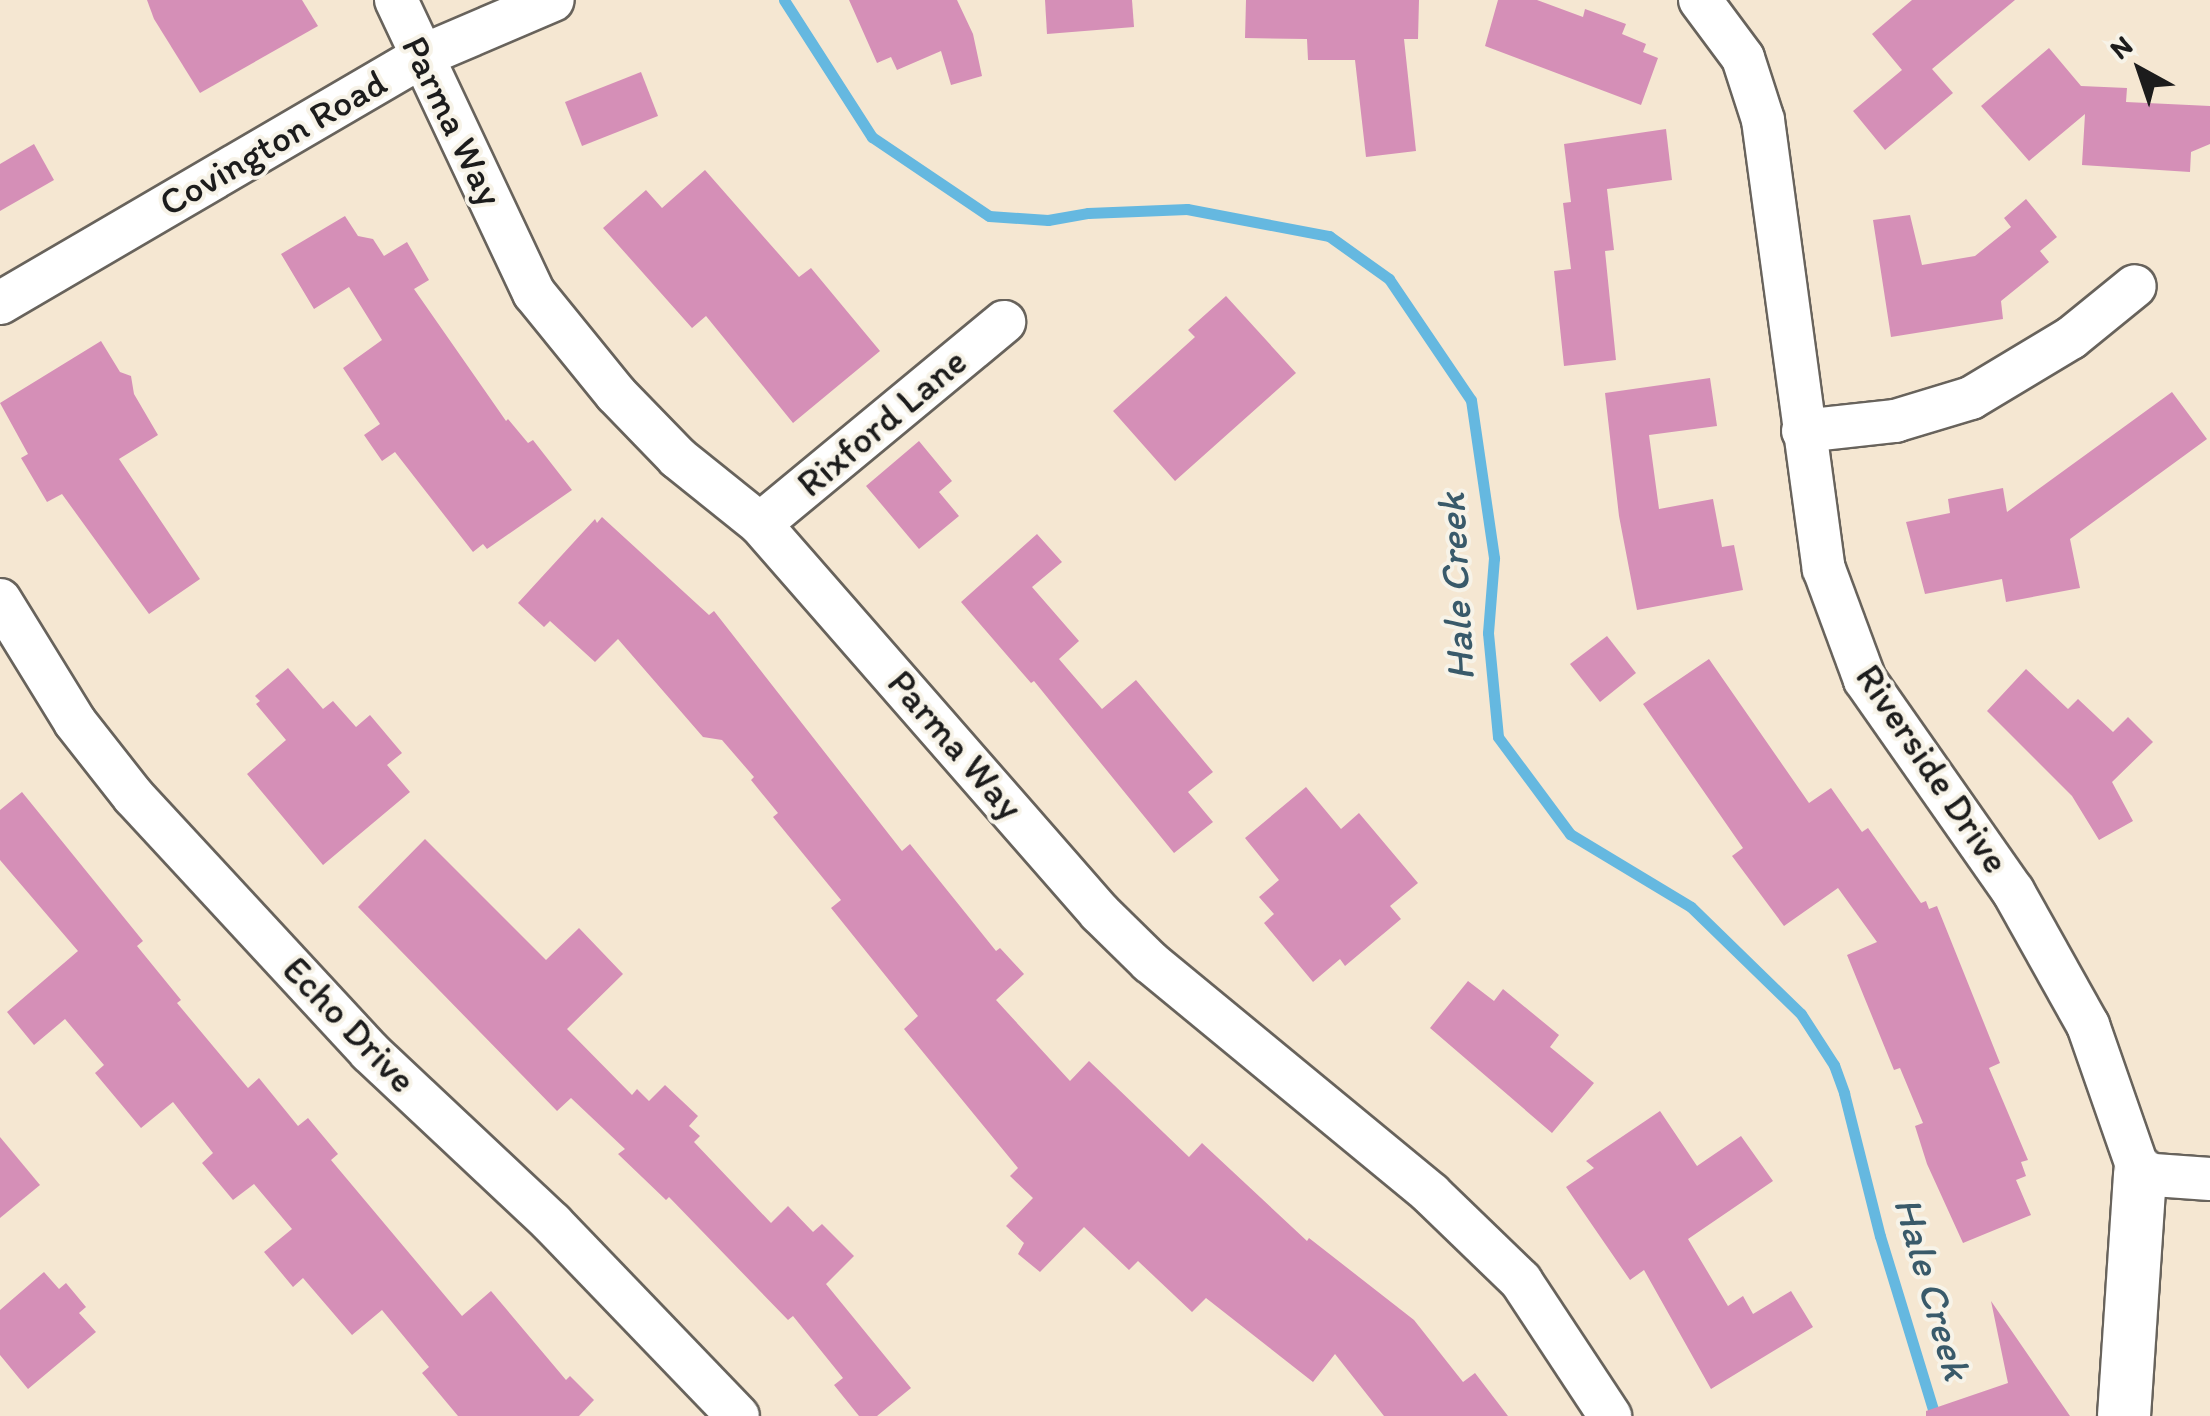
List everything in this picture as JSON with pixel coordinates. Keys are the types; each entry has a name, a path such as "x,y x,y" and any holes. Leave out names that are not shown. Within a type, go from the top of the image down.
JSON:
{"street":[{"name":"Parma Way","path":"396,0 534,292 616,394 678,458 760,524 1100,913 1150,962 1431,1194 1521,1281 1610,1416"},
{"name":"Covington Road","path":"0,304 422,56 554,0"},
{"name":"Riverside Drive","path":"1700,0 1744,58 1763,120 1824,569 1865,680 2013,891 2041,941 2088,1026 2140,1174 2124,1416"},
{"path":"1803,432 1895,421 1971,398 2071,338 2135,286"},
{"name":"Rixford Lane","path":"760,524 1004,322"},
{"name":"Echo Drive","path":"0,600 75,722 134,796 370,1052 552,1222 738,1416"},
{"path":"2140,1174 2210,1179"}],"building":[{"path":"147,0 302,0 318,26 200,93 154,19"},
{"path":"849,0 957,0 973,34 982,76 951,85 941,51 897,70 891,57 877,63"},
{"path":"1045,0 1132,0 1134,27 1047,34"},
{"path":"1246,0 1419,0 1418,39 1404,39 1416,151 1366,157 1355,60 1308,60 1307,39 1245,38"},
{"path":"1498,0 1537,0 1583,17 1585,9 1626,24 1622,34 1646,44 1643,52 1658,58 1641,105 1485,46"},
{"path":"1912,0 2015,0 1932,69 1953,93 1885,150 1853,111 1902,70 1872,34"},
{"path":"2049,48 2081,86 2127,88 2126,102 2210,106 2210,144 2191,152 2190,172 2082,165 2085,114 2029,161 1981,106"},
{"path":"641,72 658,116 582,146 565,102"},
{"path":"1666,129 1672,180 1607,189 1614,250 1605,251 1616,360 1564,366 1554,271 1571,269 1563,203 1571,202 1564,144"},
{"path":"34,144 54,180 0,211 0,164"},
{"path":"705,170 799,277 811,268 880,351 793,423 706,316 692,328 603,228 646,190 662,208"},
{"path":"2026,199 2057,237 2040,251 2049,262 2001,301 2003,319 1891,337 1873,220 1910,215 1922,265 1975,256 2011,227 2004,218"},
{"path":"345,216 358,236 373,239 384,256 407,242 429,280 414,289 506,421 528,443 533,440 572,490 487,549 483,544 473,552 395,452 382,461 364,435 380,424 343,368 382,340 349,287 314,309 281,254"},
{"path":"1226,296 1296,373 1175,481 1113,411 1195,337 1188,330"},
{"path":"101,341 120,372 131,376 134,394 158,435 119,459 200,579 149,614 62,494 47,502 21,458 28,454 0,403"},
{"path":"1710,378 1717,426 1649,435 1659,509 1713,499 1722,547 1734,545 1743,590 1637,610 1619,516 1605,393"},
{"path":"2172,392 2207,439 2070,539 2080,588 2006,602 2002,579 1925,594 1906,522 1950,513 1948,499 2003,488 2007,512"},
{"path":"919,441 952,481 939,492 959,516 919,549 866,486"},
{"path":"602,517 709,615 714,611 902,851 910,844 996,951 1000,948 1024,974 996,1000 1070,1081 1089,1061 1189,1157 1202,1143 1307,1241 1309,1238 1414,1320 1463,1382 1475,1373 1508,1416 1384,1416 1335,1354 1313,1382 1206,1298 1192,1312 1138,1261 1129,1270 1084,1227 1040,1272 1018,1254 1024,1243 1006,1226 1033,1198 1010,1176 1018,1168 904,1029 918,1016 831,908 841,900 773,817 778,813 751,780 754,777 722,740 703,737 618,639 595,662 550,621 544,627 518,603 595,519 597,523"},
{"path":"1037,534 1062,562 1032,587 1079,641 1059,659 1102,709 1136,680 1213,772 1188,792 1213,822 1174,853 1034,681 1031,683 961,602"},
{"path":"1607,636 1636,673 1600,702 1570,664"},
{"path":"1709,659 1809,803 1831,788 1862,832 1868,828 1921,903 1926,901 1929,909 1937,906 2000,1063 1989,1068 2028,1160 2021,1162 2026,1176 2016,1180 2031,1215 1963,1243 1927,1164 1915,1126 1923,1123 1900,1068 1894,1070 1847,955 1877,942 1838,888 1784,926 1732,856 1743,848 1643,704"},
{"path":"288,668 323,709 333,701 356,727 370,715 402,753 387,765 410,792 323,865 247,774 286,740 256,704 260,701 255,696"},
{"path":"2026,669 2068,709 2078,699 2113,732 2128,717 2153,742 2112,782 2133,821 2099,840 2072,796 1987,711"},
{"path":"1306,787 1341,829 1359,813 1418,883 1390,906 1401,919 1345,966 1340,959 1313,982 1264,923 1274,914 1259,897 1279,880 1245,838"},
{"path":"22,792 143,941 137,946 181,1000 177,1003 248,1088 259,1078 298,1126 308,1118 338,1154 331,1160 462,1316 491,1291 566,1380 570,1376 594,1400 579,1416 458,1416 422,1373 429,1367 382,1310 352,1335 303,1278 293,1287 264,1252 292,1229 254,1184 233,1200 202,1163 213,1153 173,1102 141,1128 95,1073 104,1065 65,1019 34,1045 7,1012 78,951 0,860 0,810"},
{"path":"425,839 546,960 579,928 623,974 567,1029 632,1095 637,1089 649,1101 665,1085 698,1116 689,1126 700,1136 694,1142 771,1223 788,1206 813,1232 822,1224 854,1256 826,1284 911,1388 877,1416 859,1416 834,1385 843,1378 793,1316 788,1320 669,1197 666,1200 618,1154 625,1149 571,1098 557,1111 358,907"},
{"path":"1468,981 1494,1001 1503,989 1559,1035 1550,1047 1594,1083 1552,1133 1430,1028"},
{"path":"1660,1111 1697,1166 1741,1136 1773,1181 1688,1239 1728,1306 1743,1296 1753,1314 1791,1291 1813,1327 1711,1389 1644,1270 1630,1280 1566,1187 1594,1168 1586,1161"},
{"path":"0,1137 40,1185 0,1218"},
{"path":"44,1272 59,1289 66,1283 86,1307 79,1313 96,1332 28,1389 0,1355 0,1310"},
{"path":"1991,1301 2070,1416 1926,1416 1926,1411 2008,1383"}],"waterway":[{"name":"Hale Creek","path":"784,0 872,137 989,216 1048,220 1088,213 1187,209 1329,236 1389,279 1471,400 1494,558 1488,633 1498,737 1570,834 1691,907 1801,1014 1834,1065 1880,1236 1935,1416"}]}
